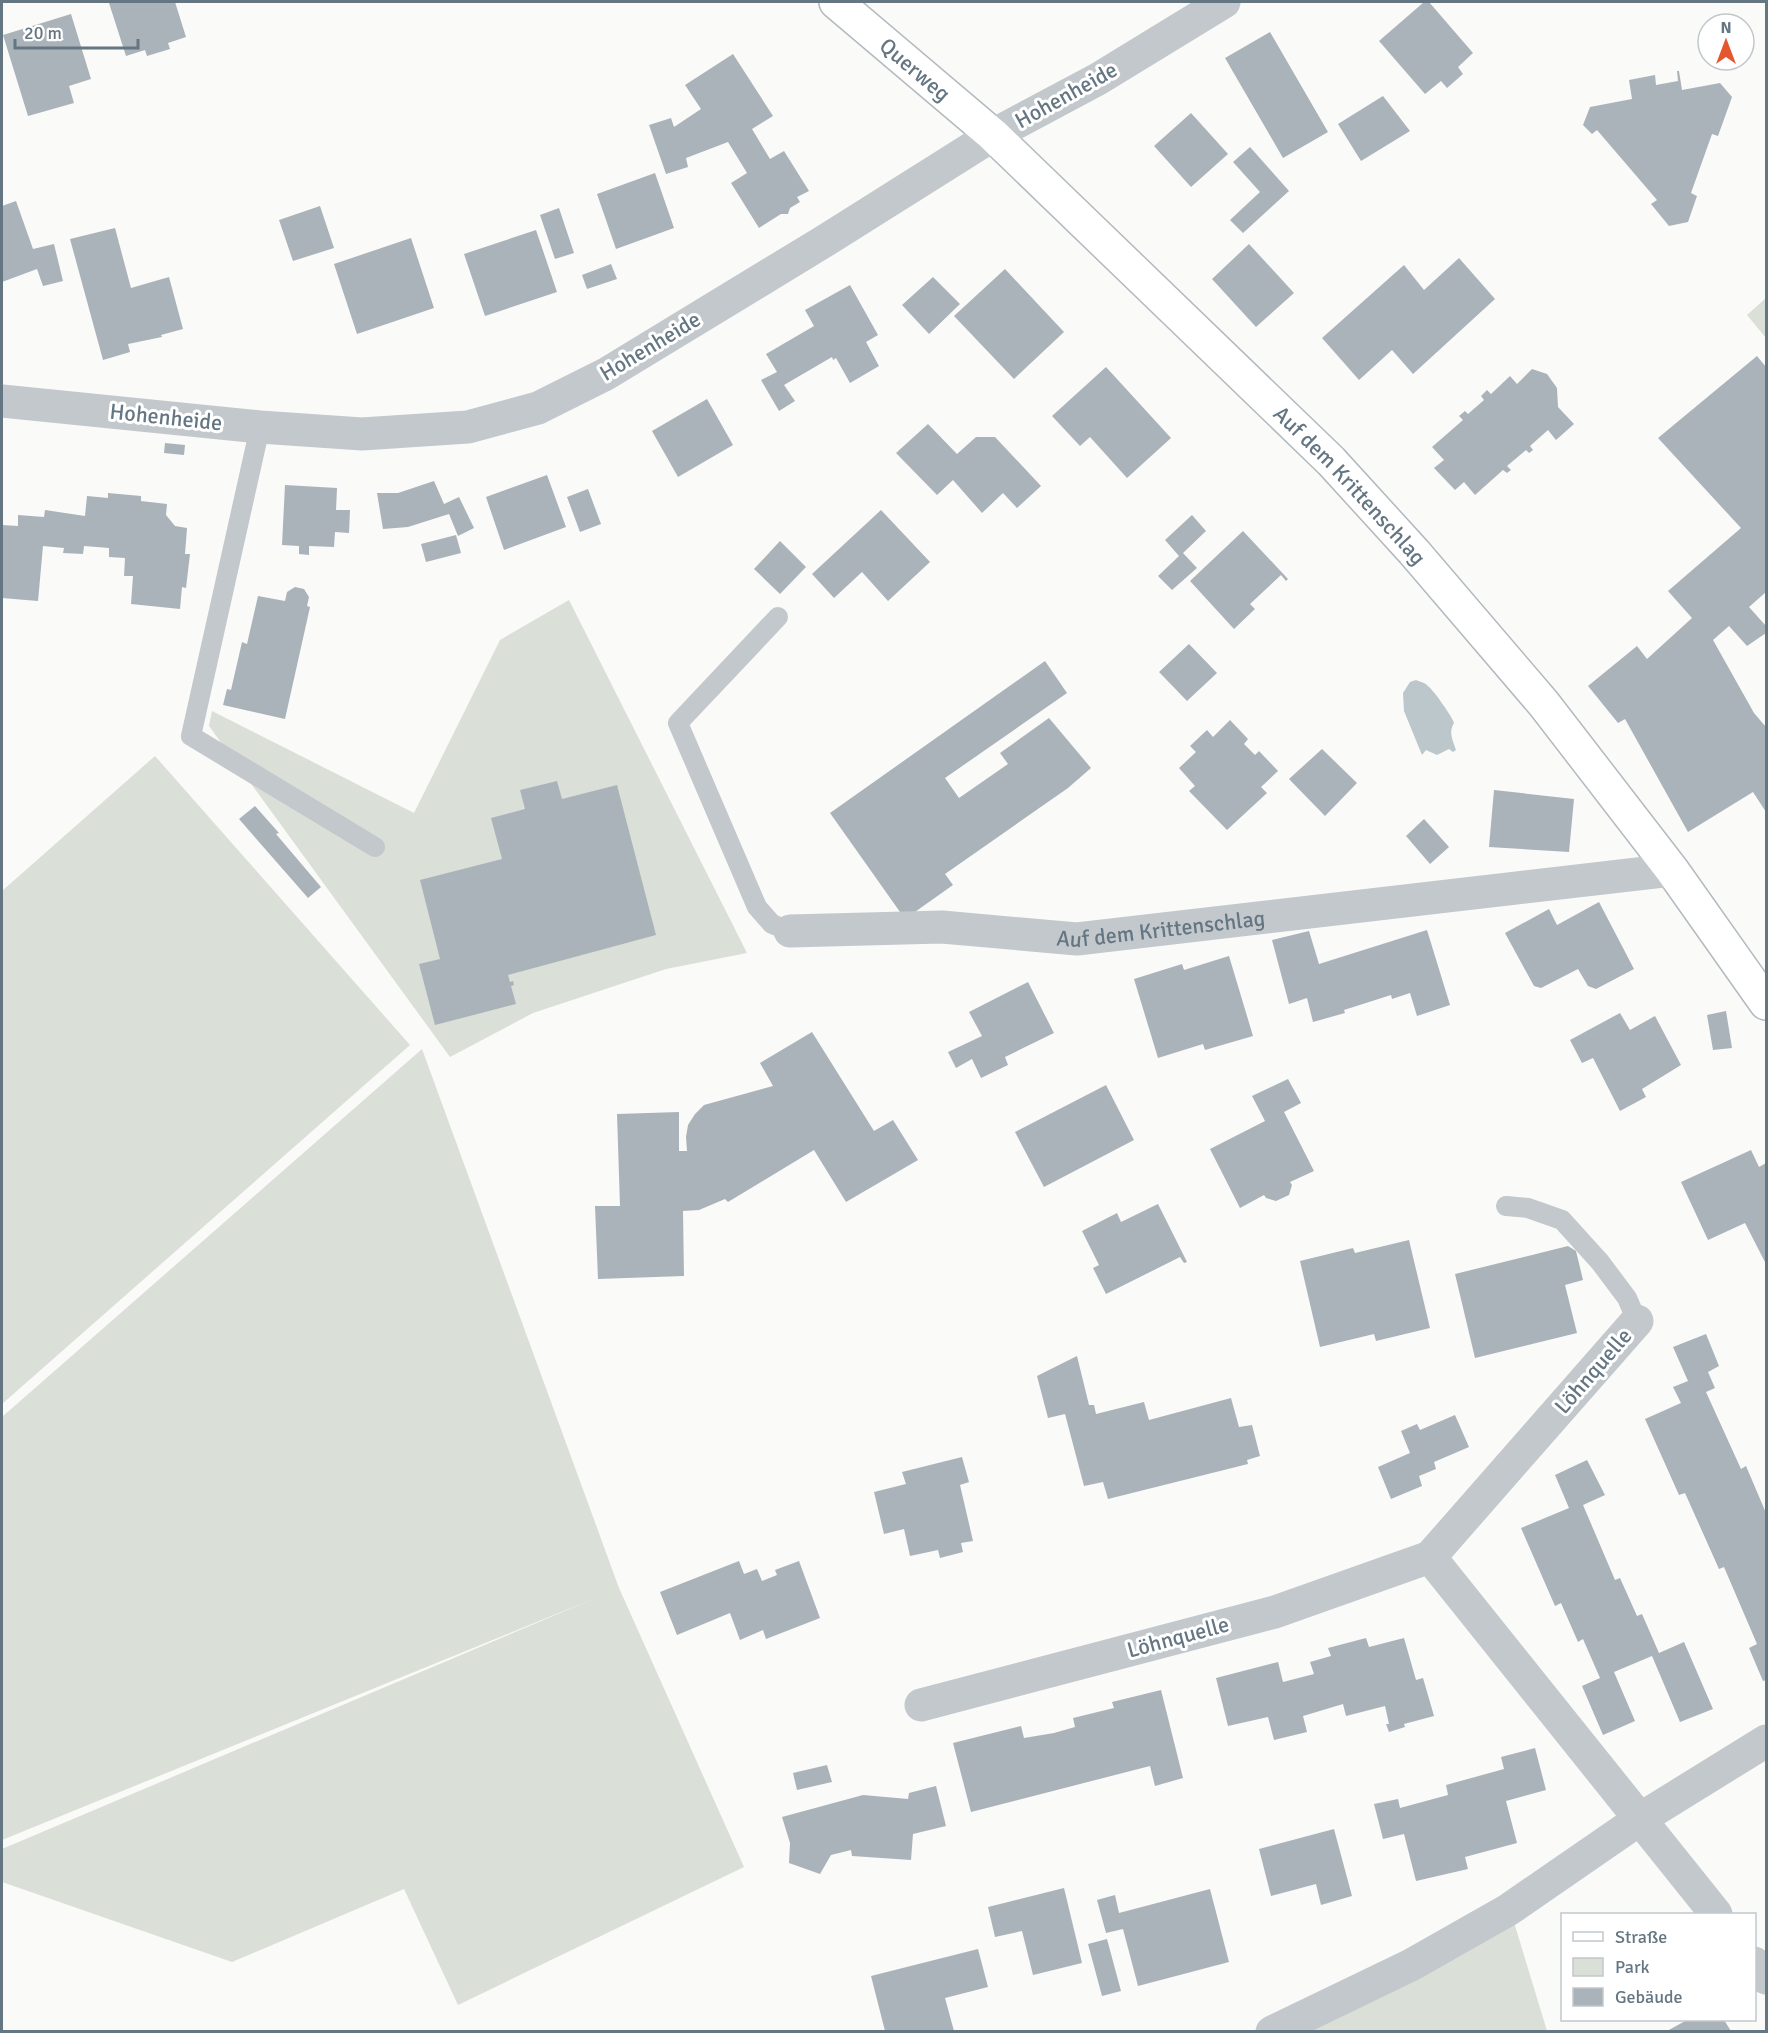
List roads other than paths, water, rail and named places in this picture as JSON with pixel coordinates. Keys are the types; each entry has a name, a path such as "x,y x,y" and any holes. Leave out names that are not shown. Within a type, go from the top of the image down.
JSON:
{"street":[{"name":"Querweg","path":"837,2 993,135"},
{"name":"Hohenheide","path":"2,401 260,427 362,434 468,427 538,408 616,368 993,135 1098,79 1224,2"},
{"name":"Auf dem Krittenschlag","path":"993,135 1331,461 1414,552 1544,704 1672,870 1767,1004"},
{"name":"Auf dem Krittenschlag","path":"790,931 942,927 1077,939 1672,870"},
{"name":"Löhnquelle","path":"921,1705 1275,1612 1430,1557 1637,1321"},
{"path":"1430,1557 1715,1913"},
{"path":"1272,2031 1411,1965 1508,1910 1640,1819 1767,1741"},
{"path":"1756,1964 1767,1978"}],"lane":[{"path":"260,427 191,736 375,847"},
{"path":"778,617 678,723 757,907 772,924 790,931"},
{"path":"1506,1206 1528,1208 1562,1220 1600,1262 1627,1298 1637,1321"}]}
